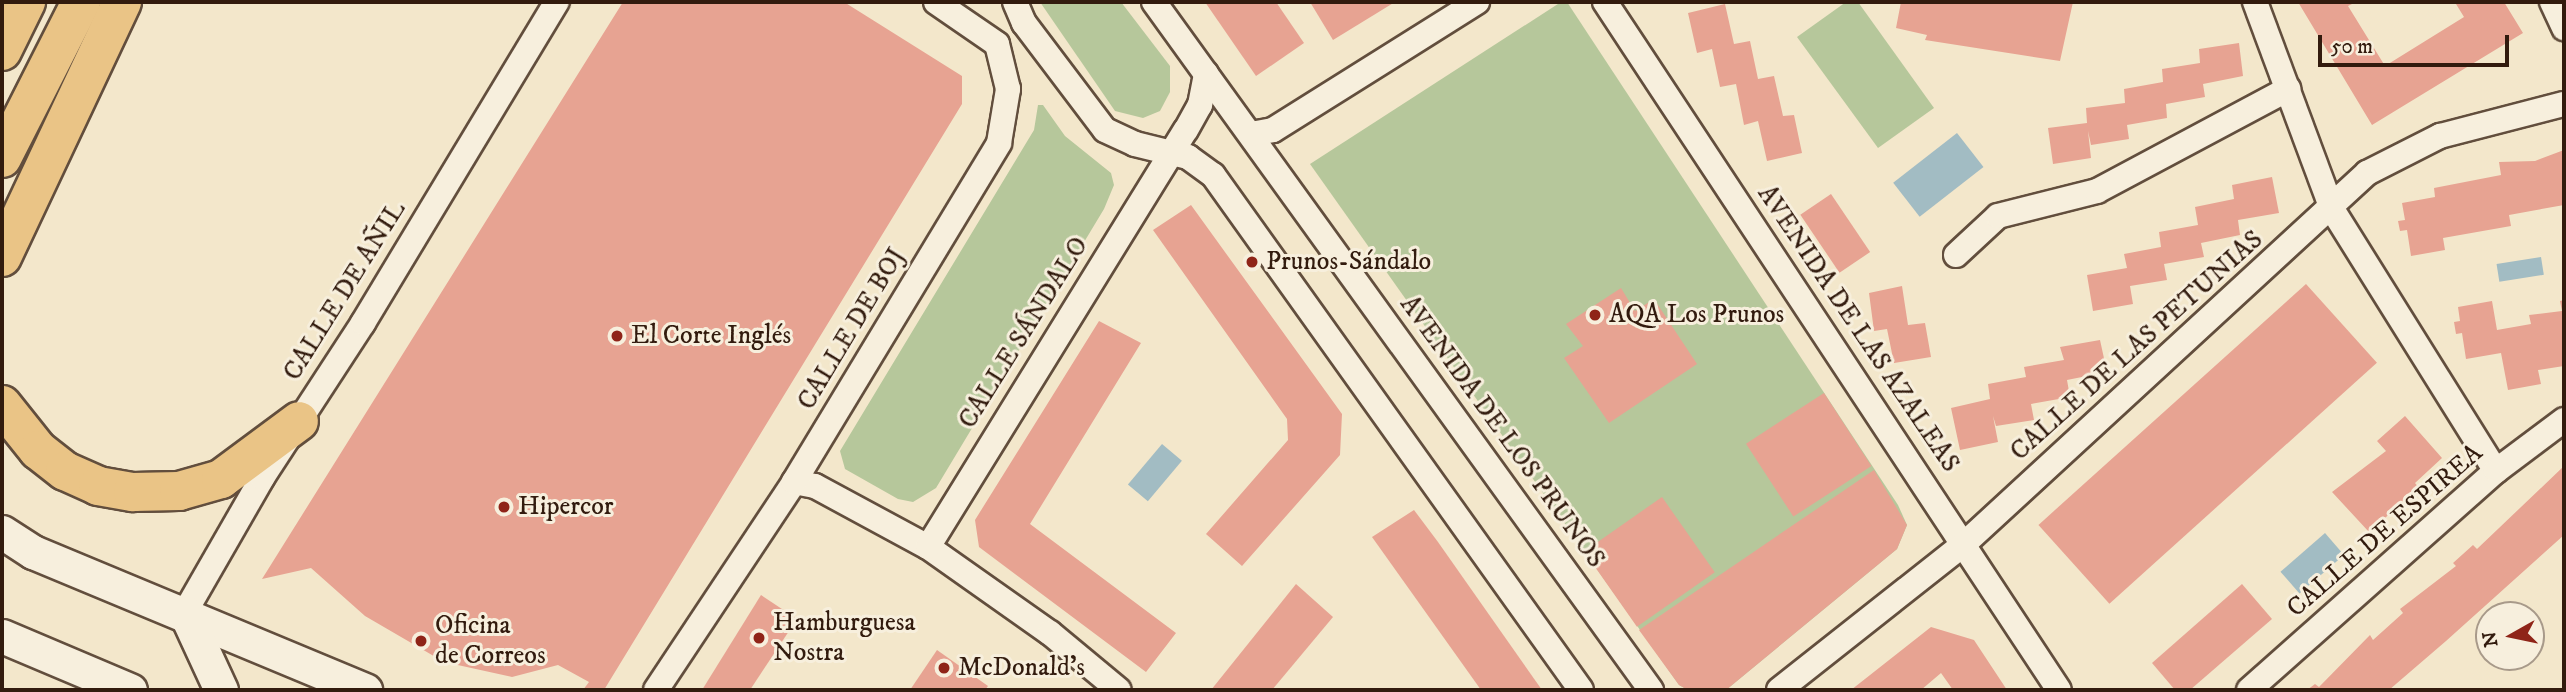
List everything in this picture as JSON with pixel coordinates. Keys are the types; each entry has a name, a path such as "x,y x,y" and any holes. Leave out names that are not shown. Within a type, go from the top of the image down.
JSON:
{"highway":[{"path":"2,51 26,2"},
{"path":"2,158 81,2"},
{"path":"2,257 122,2"},
{"path":"2,405 38,450 65,471 98,486 133,492 180,491 221,479 299,421"}],"main road":[{"path":"2,532 33,552 185,612 365,690"},
{"path":"185,612 221,690"},
{"path":"2,636 131,690"}],"street":[{"name":"CALLE DE AÑIL","path":"185,612 556,2"},
{"name":"CALLE DE BOJ","path":"656,690 794,482 999,142 1006,120 1008,89 997,44 936,2"},
{"path":"1015,2 1024,23 1105,130 1135,144 1172,151 1213,175 1581,690"},
{"name":"AVENIDA DE LOS PRUNOS","path":"1154,2 1651,690"},
{"path":"1251,134 1273,130 1477,2"},
{"name":"AVENIDA DE LAS AZALEAS","path":"1605,2 2059,690"},
{"path":"2255,2 2332,209 2497,471"},
{"path":"2552,2 2564,28"},
{"path":"1172,151 1200,105 1206,74"},
{"path":"1956,255 1998,216 2096,191 2288,89"},
{"name":"CALLE DE LAS PETUNIAS","path":"1779,690 1964,544 2332,209 2367,173 2440,136 2564,104"},
{"name":"CALLE SÁNDALO","path":"928,547 1172,151"},
{"name":"CALLE DE ESPIREA","path":"2249,690 2497,471 2564,420"},
{"path":"794,482 815,486 928,547 1050,633 1119,690"}],"green space":[{"path":"1040,2 1121,2 1170,66 1170,92 1160,111 1143,118 1115,111"},
{"name":"AQA Los Prunos","path":"1561,2 1567,2 1898,505 1907,525 1897,549 1726,690 1688,690 1679,685 1310,164"},
{"path":"1846,2 1858,2 1934,108 1878,148 1797,37"},
{"path":"1038,105 1043,105 1065,136 1111,173 1114,185 1104,209 936,488 913,502 898,499 845,469 840,451 1034,130"}],"water":[{"path":"1957,133 1983,167 1920,217 1893,183"},
{"path":"2541,257 2544,275 2499,282 2497,264"},
{"path":"1162,444 1182,461 1148,501 1128,485"},
{"path":"2325,533 2344,555 2299,594 2280,572"}],"building":[{"name":"El Corte Inglés","path":"623,2 844,2 962,76 962,104 604,690 583,690 589,682 558,665 512,677 444,662 365,616 311,568 262,579"},
{"path":"1205,2 1276,2 1304,43 1256,76"},
{"path":"1310,2 1395,2 1333,40"},
{"path":"1901,2 2073,2 2060,61 1925,40 1927,35 1896,28"},
{"path":"2298,2 2356,2 2348,6 2385,66 2464,17 2456,4 2460,2 2504,2 2523,33 2372,125"},
{"path":"1725,4 1734,44 1750,41 1758,79 1774,76 1783,116 1794,115 1802,153 1767,161 1758,121 1744,125 1736,84 1720,87 1712,49 1697,53 1688,13"},
{"path":"2239,43 2243,76 2203,84 2205,97 2166,104 2167,118 2127,125 2129,139 2091,145 2088,131 2091,158 2053,164 2048,128 2087,123 2086,108 2125,103 2124,89 2163,82 2162,69 2200,63 2199,49"},
{"path":"2564,150 2564,205 2509,215 2511,226 2443,238 2445,250 2411,256 2407,230 2400,231 2398,221 2405,220 2402,203 2435,197 2434,188 2501,175 2499,162 2535,161"},
{"path":"2272,177 2279,213 2238,220 2240,235 2201,243 2204,257 2164,264 2167,280 2130,286 2133,304 2093,311 2087,275 2127,268 2124,254 2161,247 2159,232 2198,225 2195,207 2234,199 2232,185"},
{"path":"1831,194 1870,252 1839,273 1800,215"},
{"path":"1191,205 1342,414 1340,455 1242,566 1206,534 1288,440 1287,419 1153,230"},
{"path":"2306,284 2377,363 2109,604 2038,525"},
{"path":"1902,286 1908,325 1925,323 1931,357 1894,363 1887,329 1874,331 1869,293"},
{"path":"1621,288 1635,311 1654,299 1697,364 1609,423 1564,358 1583,346 1566,324"},
{"path":"2564,300 2564,366 2538,370 2541,384 2508,390 2501,353 2466,359 2462,333 2456,334 2454,322 2460,321 2458,307 2492,301 2497,330 2531,324 2529,315 2562,311 2560,301"},
{"path":"1099,321 1141,343 1030,524 1176,633 1146,672 979,547 975,520"},
{"path":"2100,340 2107,372 2067,380 2070,397 2031,404 2034,420 1996,426 1993,416 1998,442 1960,450 1951,408 1990,399 1988,384 2026,377 2024,367 2064,360 2060,347"},
{"path":"1824,393 1871,466 1793,517 1746,444"},
{"path":"2405,416 2442,458 2415,483 2419,488 2369,532 2332,492 2386,451 2377,441"},
{"path":"2564,466 2564,535 2491,601 2475,601 2475,615 2446,641 2389,690 2307,690 2315,684 2319,687 2370,635 2373,640 2403,613 2400,609 2456,566 2453,563 2473,545 2477,549"},
{"path":"1874,470 1907,525 1897,549 1726,690 1688,690 1679,685 1639,630"},
{"path":"1662,497 1715,572 1637,627 1584,551"},
{"path":"1414,510 1542,690 1481,690 1372,537"},
{"path":"1296,584 1333,617 1272,690 1211,690"},
{"path":"2242,584 2272,619 2190,690 2175,690 2152,663"},
{"name":"Hamburguesa Nostra","path":"761,595 797,619 750,690 702,690"},
{"path":"1931,627 1974,640 2007,690 1953,690 1941,673 1921,690 1851,690"},
{"name":"McDonald's","path":"937,650 988,686 985,690 910,690"}],"place":[{"name":"Prunos-Sándalo","path":"1252,262"},
{"name":"AQA Los Prunos","path":"1595,315"},
{"name":"El Corte Inglés","path":"617,336"},
{"name":"Hipercor","path":"504,507"},
{"name":"Hamburguesa Nostra","path":"759,638"},
{"name":"Oficina de Correos","path":"421,641"},
{"name":"McDonald's","path":"944,668"}]}
